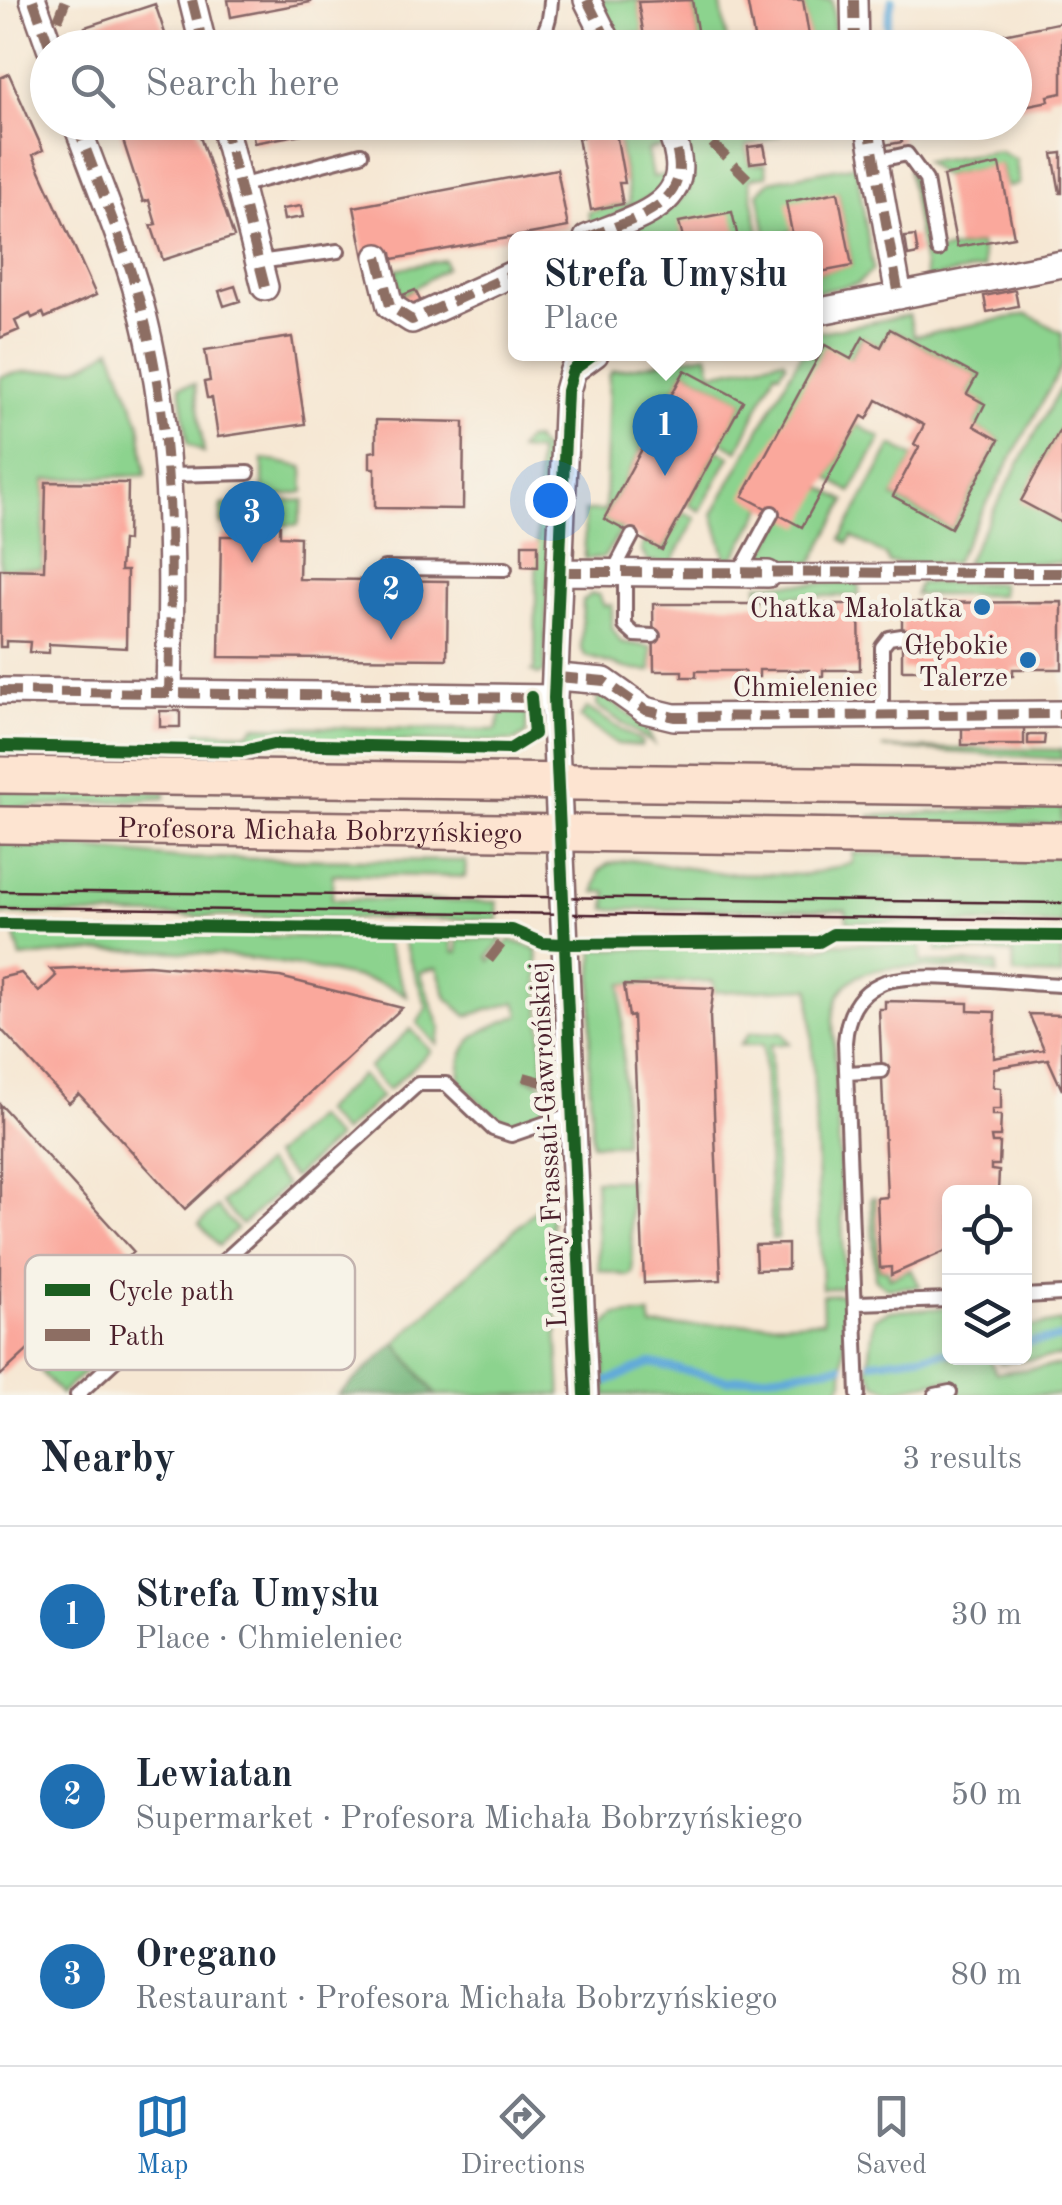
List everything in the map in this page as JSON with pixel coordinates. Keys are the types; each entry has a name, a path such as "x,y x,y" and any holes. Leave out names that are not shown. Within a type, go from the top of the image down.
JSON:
{"main road":[{"name":"Profesora Michała Bobrzyńskiego","path":"0,775 1062,788"},
{"name":"Profesora Michała Bobrzyńskiego","path":"0,825 1062,840"}],"street":[{"path":"33,0 44,30"},
{"path":"192,0 200,30"},
{"path":"588,0 602,30"},
{"path":"853,30 854,0"},
{"path":"82,140 143,313 161,400 170,475 169,692"},
{"path":"228,140 262,274"},
{"path":"601,231 658,205 676,191 681,172 673,140"},
{"path":"871,140 898,296"},
{"path":"378,257 390,306 412,320 508,276"},
{"path":"823,310 1062,264"},
{"path":"561,833 556,688 567,390 573,370 585,361"},
{"path":"562,572 1062,573"},
{"name":"Chmieleniec","path":"0,691 556,688 604,681 645,710 674,717 1062,714"},
{"name":"Luciany Frassati-Gawrońskiej","path":"561,833 569,1115 584,1395"}],"lane":[{"path":"543,30 551,0"},
{"path":"239,186 360,154"},
{"path":"875,161 907,154 926,180 938,250"},
{"path":"262,274 338,251"},
{"path":"170,475 248,473"},
{"path":"739,574 772,513"},
{"path":"632,536 619,574 626,626 635,635 653,636"},
{"path":"384,568 505,569"},
{"path":"882,716 882,647 889,638 902,636"},
{"path":"858,1395 846,1073 846,1042 855,1005 871,989 890,980 1062,985"},
{"path":"846,1073 882,1071"},
{"path":"230,1255 418,1084 446,1084 493,1128 511,1136 569,1115"},
{"path":"1032,1296 1062,1294"},
{"path":"857,1303 942,1300"},
{"path":"76,1395 103,1370"},
{"path":"934,1395 950,1392"}],"green space":[{"path":"598,0 648,0 638,2 643,30 613,30"},
{"path":"692,0 720,0 725,30 697,30"},
{"path":"803,0 832,0 835,30 807,30"},
{"path":"618,140 660,140 667,146 647,150 652,177 672,174 662,191 591,227 588,212 630,203"},
{"path":"684,140 765,140 746,146 750,165 765,164 767,175 749,179 759,231 711,231 680,223 682,231 625,231 671,209 690,189"},
{"path":"999,151 1016,160 1019,184 1007,187 1000,165 943,176 924,161"},
{"path":"856,165 873,270 857,284 823,290 823,271 852,265 838,193 791,231 766,231 758,193 770,181"},
{"path":"908,170 912,171 929,253 980,244 984,268 926,279"},
{"path":"444,260 446,268 400,297 396,269"},
{"path":"1028,314 1062,333 1062,366 954,563 889,563 886,556 852,536 848,543 841,539 892,445 914,457 893,497 951,528 999,440 974,426 985,404 967,394 977,376 891,329 881,347 862,337 737,553 727,562 713,514 797,361 823,361 823,331 909,315 914,336"},
{"path":"111,348 140,423 146,475 45,480 42,569 0,568 0,377 72,369"},
{"path":"668,361 709,361 712,373 773,361 786,363 780,373 775,371 738,451 721,441 743,401 685,370 604,518 622,529 604,557 585,559 584,511 605,511 612,371"},
{"path":"195,384 204,453 188,443 180,386"},
{"path":"1062,385 1062,426 1022,500 1062,523 1062,563 965,563"},
{"path":"857,425 881,438 851,492 828,478"},
{"path":"534,439 553,464 544,672 538,675 531,671 535,668 538,452 518,450 526,440"},
{"path":"717,449 730,456 700,511 688,504"},
{"path":"263,459 303,467 304,492 263,499"},
{"path":"823,488 846,501 812,563 759,563 784,517"},
{"path":"304,500 298,525 221,524 222,505"},
{"path":"683,512 696,518 671,564 648,561 641,550 644,541 663,550"},
{"path":"859,583 859,596 759,596 758,584"},
{"path":"919,583 1001,583 1001,595 915,595"},
{"path":"591,594 599,595 604,606 612,605 612,628 621,642 651,647 651,671 585,656 581,647 583,601"},
{"path":"598,692 645,726 654,744 597,706"},
{"path":"587,708 642,742 641,746 617,744 580,718"},
{"path":"503,710 527,710 526,734 515,741 198,743 198,731 249,733 255,726 496,730"},
{"path":"882,748 1062,750 1062,759"},
{"path":"0,752 234,755 240,761 0,757"},
{"path":"0,789 165,792 165,798 0,809"},
{"path":"1062,806 1062,825 871,822 870,816"},
{"path":"0,840 175,858 466,861 465,877 333,874 332,899 497,902 498,920 0,914"},
{"path":"853,853 1062,856 1062,924 847,922 846,910 606,909 607,892 595,892 599,871 608,864 630,860 722,873 805,875 853,863"},
{"path":"21,932 384,938 407,996 362,979 218,955 139,950 21,958 15,936"},
{"path":"402,938 451,939 453,952 458,952 457,939 503,939 488,957 490,961 510,940 537,949 544,1080 524,1077 544,1085 544,1117 518,1122 497,1116 460,1080 460,1065 468,1044 485,1030 520,1015 516,1002 467,1016 447,998 437,968 420,972 441,1029 437,1045 417,1023 427,1008"},
{"path":"837,943 921,945 921,962 997,964 997,974 965,969 884,969 855,978 844,987 833,1019 845,1287 822,1289 810,988 714,992 713,981 622,984 624,1144 592,1144 589,1064 594,949 820,948"},
{"path":"938,944 1062,946 1062,976 1014,974 1013,953 937,951"},
{"path":"411,1029 431,1051 388,1090 368,1068"},
{"path":"750,1033 782,1033 790,1043 770,1045 778,1238 772,1239 763,1045 740,1045"},
{"path":"361,1075 381,1097 342,1133 322,1111"},
{"path":"315,1117 336,1139 293,1178 273,1156"},
{"path":"265,1163 286,1185 242,1225 222,1203"},
{"path":"595,1180 629,1180 633,1272 628,1276 599,1270"},
{"path":"871,1198 875,1198 879,1269 888,1270 890,1278 911,1269 920,1286 887,1288 875,1279"},
{"path":"217,1207 237,1229 219,1246 199,1224"},
{"path":"550,1209 561,1395 436,1395 396,1343 535,1210"},
{"path":"845,1294 843,1381 835,1395 606,1395 602,1329 616,1315 650,1315 652,1327 823,1321 822,1295"},
{"path":"942,1308 942,1365 992,1365 996,1373 1062,1365 1062,1395 955,1395 950,1379 892,1390 876,1384 868,1369 874,1318 890,1311"},
{"path":"1062,1321 1062,1356 1032,1359 1032,1327"},
{"path":"396,1343 436,1395 338,1395"},
{"path":"43,1370 87,1370 61,1394"}],"building":[{"path":"228,0 311,0 311,2 231,17"},
{"path":"692,0 697,30 643,30 638,2"},
{"path":"747,0 803,0 808,30 753,30"},
{"path":"155,4 164,30 86,30 85,27"},
{"path":"1062,22 1062,93 1048,96 1049,101 1032,104 1032,30 1023,30"},
{"path":"9,74 30,121 30,140 39,140 43,150 33,155 96,295 45,318 43,313 32,318 30,314 15,321 19,330 0,338 0,78"},
{"path":"123,140 201,140 234,237 163,260 151,225 156,224 149,200 143,202"},
{"path":"578,140 617,140 625,183 619,183 623,204 591,210"},
{"path":"764,145 767,161 750,163 748,147"},
{"path":"1062,153 1062,193 1060,193 1053,154"},
{"path":"1000,164 1014,237 957,247 943,176"},
{"path":"557,169 568,227 508,231 508,238 393,259 392,253 364,258 354,207"},
{"path":"838,192 852,266 823,271 823,231 792,231 786,202"},
{"path":"301,206 303,217 284,220 282,209"},
{"path":"732,212 736,231 681,231 679,222"},
{"path":"915,236 918,254 908,256 905,237"},
{"path":"235,286 240,301 224,306 219,291"},
{"path":"415,290 421,302 409,308 403,295"},
{"path":"1015,290 1018,306 987,312 984,296"},
{"path":"890,329 977,376 967,394 985,404 974,426 999,440 951,528 893,496 919,447 914,444 924,425 877,400 867,419 862,416 802,527 743,496 816,361 823,361 825,345 851,359 863,337 881,347"},
{"path":"292,337 305,424 218,437 212,398 207,398 204,382 210,381 205,350"},
{"path":"685,370 743,401 662,550 604,519"},
{"path":"376,420 464,422 463,509 375,508 375,468 370,468 370,452 376,451"},
{"path":"1062,426 1062,523 1021,501"},
{"path":"46,482 128,483 127,541 122,540 120,571 127,571 126,648 49,644 49,653 29,652 30,642 6,641 6,647 0,647 0,569 44,570"},
{"path":"256,525 280,525 280,536 300,537 299,579 448,581 447,659 219,657 221,536 256,536"},
{"path":"522,544 538,544 538,567 522,566"},
{"path":"1062,602 1062,669 1013,669 1013,676 1007,677 999,677 999,669 953,670 953,677 938,677 938,670 902,670 902,603"},
{"path":"653,604 859,604 860,670 823,670 823,676 809,676 809,670 759,670 759,677 745,677 745,671 696,671 696,677 682,677 682,671 654,671"},
{"path":"160,711 180,711 180,727 160,727"},
{"path":"962,728 1024,728 1024,745 962,745"},
{"path":"1028,735 1045,735 1044,744 1028,744"},
{"path":"149,965 280,977 402,1008 185,1209 79,1094 69,1103 0,1028 0,978 21,973 39,992 56,976 50,969"},
{"path":"624,985 714,988 710,1016 721,1280 644,1283 633,1016 629,1017"},
{"path":"885,1001 968,1003 968,1011 995,1012 994,1058 1044,1049 1029,1014 1062,1015 1062,1090 1048,1059 994,1068 993,1087 1001,1088 1001,1109 992,1109 992,1115 1001,1115 1000,1137 991,1137 992,1143 1000,1143 999,1165 991,1165 991,1170 999,1171 998,1185 942,1185 942,1253 891,1275 891,1267 880,1268 877,1198 887,1197 879,1009 885,1009"},
{"path":"0,1104 134,1252 25,1255 25,1353 0,1376"},
{"path":"788,1244 788,1269 756,1270 755,1245"}],"waterway":[{"path":"887,25 892,0"},
{"path":"1032,1342 1062,1338"},
{"path":"872,1362 942,1353"},
{"path":"608,1381 651,1363 728,1380 841,1366"}],"tram line":[{"path":"0,891 1062,903"},
{"path":"0,907 1062,920"}],"marked path":[{"path":"33,0 44,30"},
{"path":"58,20 66,0"},
{"path":"192,0 200,30"},
{"path":"587,0 602,30"},
{"path":"854,0 855,30"},
{"path":"83,140 130,269 154,365 169,504 169,692"},
{"path":"228,140 265,287"},
{"path":"605,231 650,211 673,190 678,175 674,140"},
{"path":"709,140 752,183"},
{"path":"871,140 899,296"},
{"path":"378,257 390,306 412,320 508,276"},
{"path":"562,572 1062,573"},
{"path":"558,677 604,681 645,710 674,717 1062,714"},
{"path":"0,691 539,698"},
{"path":"489,960 512,930"},
{"path":"524,1077 549,1084"}],"cycle path":[{"path":"585,361 573,370 567,391 554,698 585,1395"},
{"path":"0,746 243,751 274,744 510,749 534,734 531,697"},
{"path":"0,924 512,930 542,943 563,944 819,942 833,934 1062,936"}],"place":[{"name":"Strefa Umysłu","path":"665,476"},
{"name":"Oregano","path":"252,563"},
{"name":"Chatka Małolatka","path":"982,607"},
{"name":"Lewiatan","path":"391,640"},
{"name":"Głębokie Talerze","path":"1028,660"}]}
